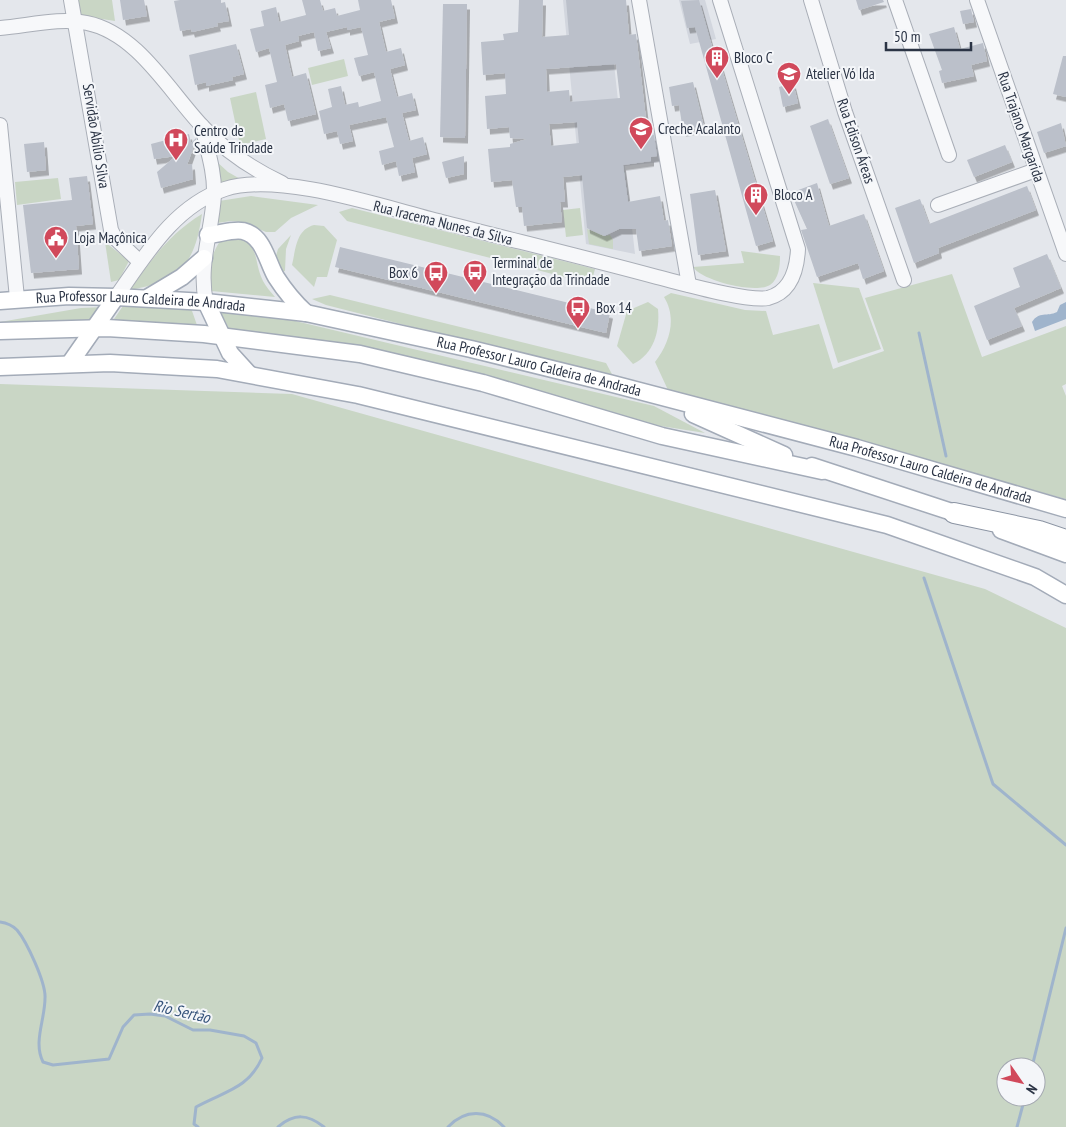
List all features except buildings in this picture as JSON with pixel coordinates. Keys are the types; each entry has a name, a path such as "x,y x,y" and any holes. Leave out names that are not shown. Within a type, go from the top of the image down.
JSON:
{"highway":[{"path":"954,512 1066,538"}],"main road":[{"path":"208,235 235,230 246,232 256,239 266,253 280,283 290,298 306,313"},
{"path":"146,298 182,277 204,258"},
{"name":"Rua Professor Lauro Caldeira de Andrada","path":"0,303 17,298 116,297 206,302 306,313 471,349 857,448 1066,510"},
{"path":"70,363 116,297"},
{"path":"206,302 221,336 234,358 249,374"},
{"path":"0,330 94,327 221,336 360,354 483,383 662,436 822,470 954,512 1066,554"},
{"path":"0,367 70,363 153,364 217,369 358,395 523,434 887,525 1066,588"},
{"path":"654,396 822,470"},
{"path":"1035,576 1066,595"}],"street":[{"name":"Servidão Abílio Silva","path":"71,0 111,230 115,238 140,262"},
{"path":"639,0 689,285"},
{"name":"Rua Iracema Nunes da Silva","path":"116,297 140,262 174,221 201,200 226,189 246,186 292,187 340,196 689,285 755,299 770,297 784,288 792,279 797,266 798,249 720,0"},
{"name":"Rua Edison Áreas","path":"811,0 845,112 904,280"},
{"path":"895,0 949,155"},
{"name":"Rua Trajano Margarida","path":"977,0 1066,254"},
{"path":"0,28 76,20 103,27 118,35 161,77 202,126 249,166 292,187"},
{"path":"0,125 17,298"},
{"path":"202,126 214,178 214,194 204,258 203,288 206,302"},
{"path":"938,205 1036,170"}],"shaded area":[{"path":"563,0 607,0 622,137 656,133 661,162 625,166 635,254 586,244"},
{"path":"679,0 705,0 716,39 690,44"}],"green space":[{"path":"74,0 112,0 115,21 76,15"},
{"path":"344,59 348,76 312,85 308,68"},
{"path":"256,92 266,139 240,145 230,98"},
{"path":"216,161 228,172 242,180 220,184"},
{"path":"58,178 61,199 17,205 15,182"},
{"path":"251,196 318,205 291,218 275,232 266,232 242,222 217,223 219,201"},
{"path":"352,208 595,269 591,284 347,221 339,212"},
{"path":"580,208 583,235 566,237 563,210"},
{"path":"202,214 195,246 182,267 173,275 161,281 130,290 171,239"},
{"path":"314,225 324,226 337,240 327,277 317,277 314,287 292,265 300,235 308,227"},
{"path":"587,229 605,236 610,235 613,240 613,249 589,244"},
{"path":"291,235 286,249 285,271 282,272 275,259 278,249"},
{"path":"239,236 254,251 263,281 275,297 211,291 210,265 216,247 220,241"},
{"path":"105,242 129,261 119,280 111,282"},
{"path":"741,251 780,256 778,272 770,285 753,288 730,285 707,277 693,267 744,263"},
{"path":"952,274 982,357 1066,326 1066,384 1062,386 1066,396 1066,499 668,390 655,362 668,339 671,322 668,305 664,297 671,293 745,310 766,311 773,335 819,324 833,369 884,351 865,298"},
{"path":"813,283 859,288 881,349 838,363"},
{"path":"330,295 606,363 614,378 326,305 312,299"},
{"path":"648,302 658,309 657,333 651,348 640,360 633,364 617,346 627,311"},
{"path":"125,303 191,308 198,328 112,322"},
{"path":"105,307 93,325 0,327 0,322 81,308"},
{"path":"220,311 291,320 654,406 705,433 629,421 230,331"},
{"path":"0,384 292,394 985,589 1066,628 1066,1127 0,1127"}],"water":[{"path":"1066,302 1066,319 1035,331 1032,322 1037,316 1057,312 1060,305"}],"waterway":[{"path":"919,333 946,456"},
{"path":"924,578 993,784 1066,845"},
{"name":"Rio Sertão","path":"0,922 17,930 31,953 42,983 45,1006 39,1047 43,1062 53,1065 109,1059 123,1027 134,1015 150,1014 165,1016 193,1030 210,1030 244,1036 256,1043 262,1058 256,1068 243,1083 196,1107 194,1124 198,1127"},
{"path":"1034,1057 1066,928"},
{"path":"1017,1127 1022,1107"},
{"name":"Rio Sertão","path":"448,1127 469,1114 483,1114 504,1127"},
{"name":"Rio Sertão","path":"278,1127 295,1117 307,1118 324,1127"}],"place":[{"name":"Bloco C","path":"717,79"},
{"name":"Atelier Vó Ida","path":"789,95"},
{"name":"Creche Acalanto","path":"641,150"},
{"name":"Centro de Saúde Trindade","path":"176,161"},
{"name":"Bloco A","path":"756,216"},
{"name":"Loja Maçônica","path":"56,259"},
{"name":"Terminal de Integração da Trindade","path":"475,293"},
{"name":"Box 6","path":"436,294"},
{"name":"Box 14","path":"578,329"}]}
